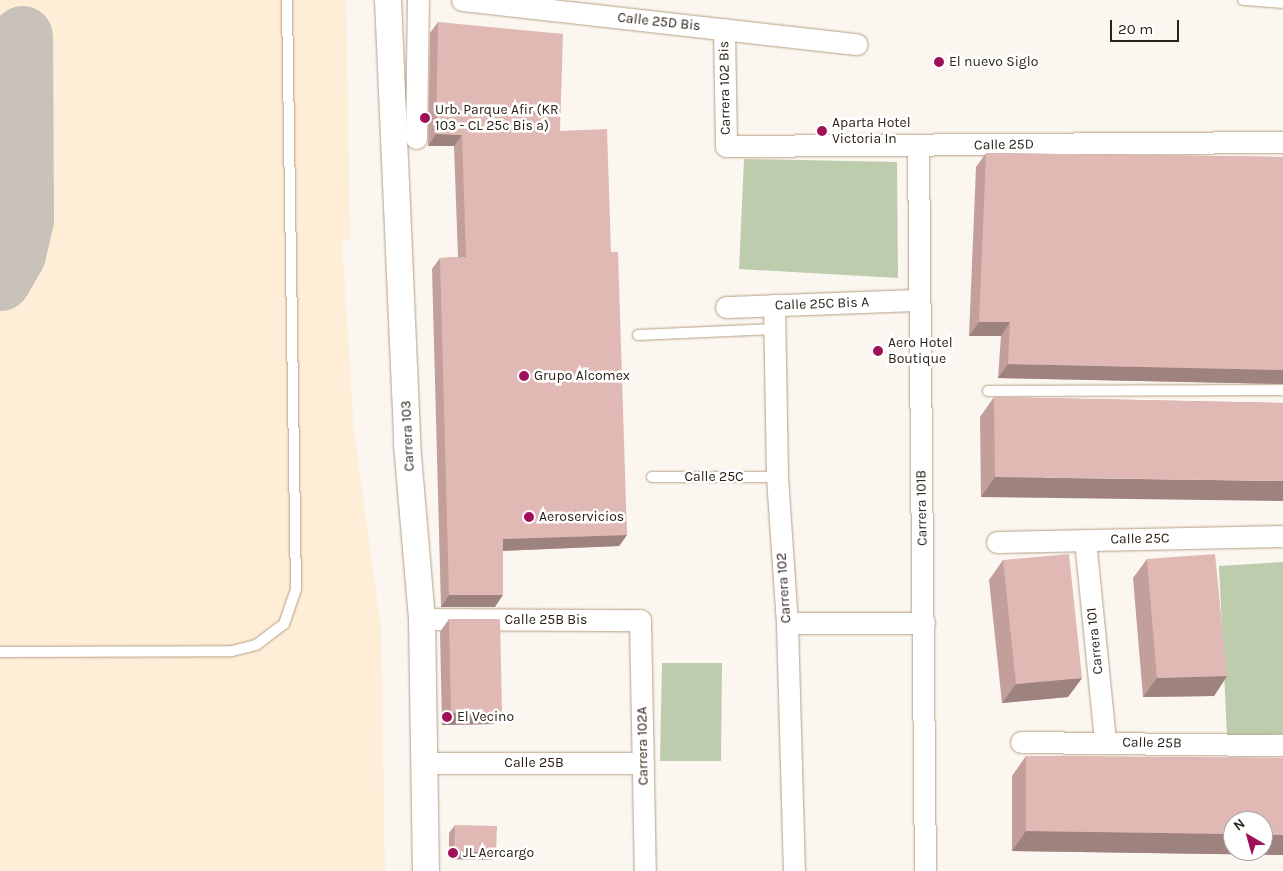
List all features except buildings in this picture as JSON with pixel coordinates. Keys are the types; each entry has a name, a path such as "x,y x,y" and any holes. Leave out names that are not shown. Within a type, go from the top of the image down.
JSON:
{"street":[{"name":"Carrera 103","path":"388,0 407,444 422,619 426,871"},
{"path":"416,138 418,0"},
{"name":"Calle 25D Bis","path":"462,0 621,9 724,30 857,44"},
{"name":"Carrera 102 Bis","path":"724,30 726,146"},
{"name":"Calle 25D","path":"726,146 1283,142"},
{"name":"Carrera 101B","path":"918,146 925,871"},
{"name":"Calle 25C Bis A","path":"726,307 918,300"},
{"name":"Carrera 102","path":"774,305 777,476 787,623 794,871"},
{"name":"Calle 25C","path":"997,542 1283,536"},
{"name":"Carrera 101","path":"1086,540 1105,742"},
{"name":"Calle 25B Bis","path":"422,619 640,620"},
{"name":"Carrera 102A","path":"640,620 645,871"},
{"path":"787,623 924,623"},
{"name":"Calle 25B","path":"1021,742 1283,745"},
{"name":"Calle 25B","path":"424,764 643,763"}],"lane":[{"path":"0,652 232,651 256,645 284,624 296,588 287,0"},
{"path":"1243,0 1283,3"},
{"path":"638,335 775,329"},
{"path":"988,390 1283,390"},
{"name":"Calle 25C","path":"652,477 777,476"}],"shaded area":[{"path":"0,0 346,0 350,239 342,240 354,432 381,628 385,871 0,871"}],"green space":[{"path":"744,159 897,162 898,278 739,269"},
{"path":"1283,562 1283,734 1227,736 1219,566"},
{"path":"662,663 722,663 721,761 660,761"}],"taxiway":[{"path":"0,280 15,254 23,219 22,36"}],"place":[{"name":"El nuevo Siglo","path":"939,62"},
{"name":"Urb. Parque Afir (KR 103 - CL 25c Bis a)","path":"425,118"},
{"name":"Aparta Hotel Victoria In","path":"822,131"},
{"name":"Aero Hotel Boutique","path":"878,351"},
{"name":"Grupo Alcomex","path":"524,376"},
{"name":"Aeroservicios","path":"529,517"},
{"name":"El Vecino","path":"447,717"},
{"name":"JL Aercargo","path":"453,853"}]}
